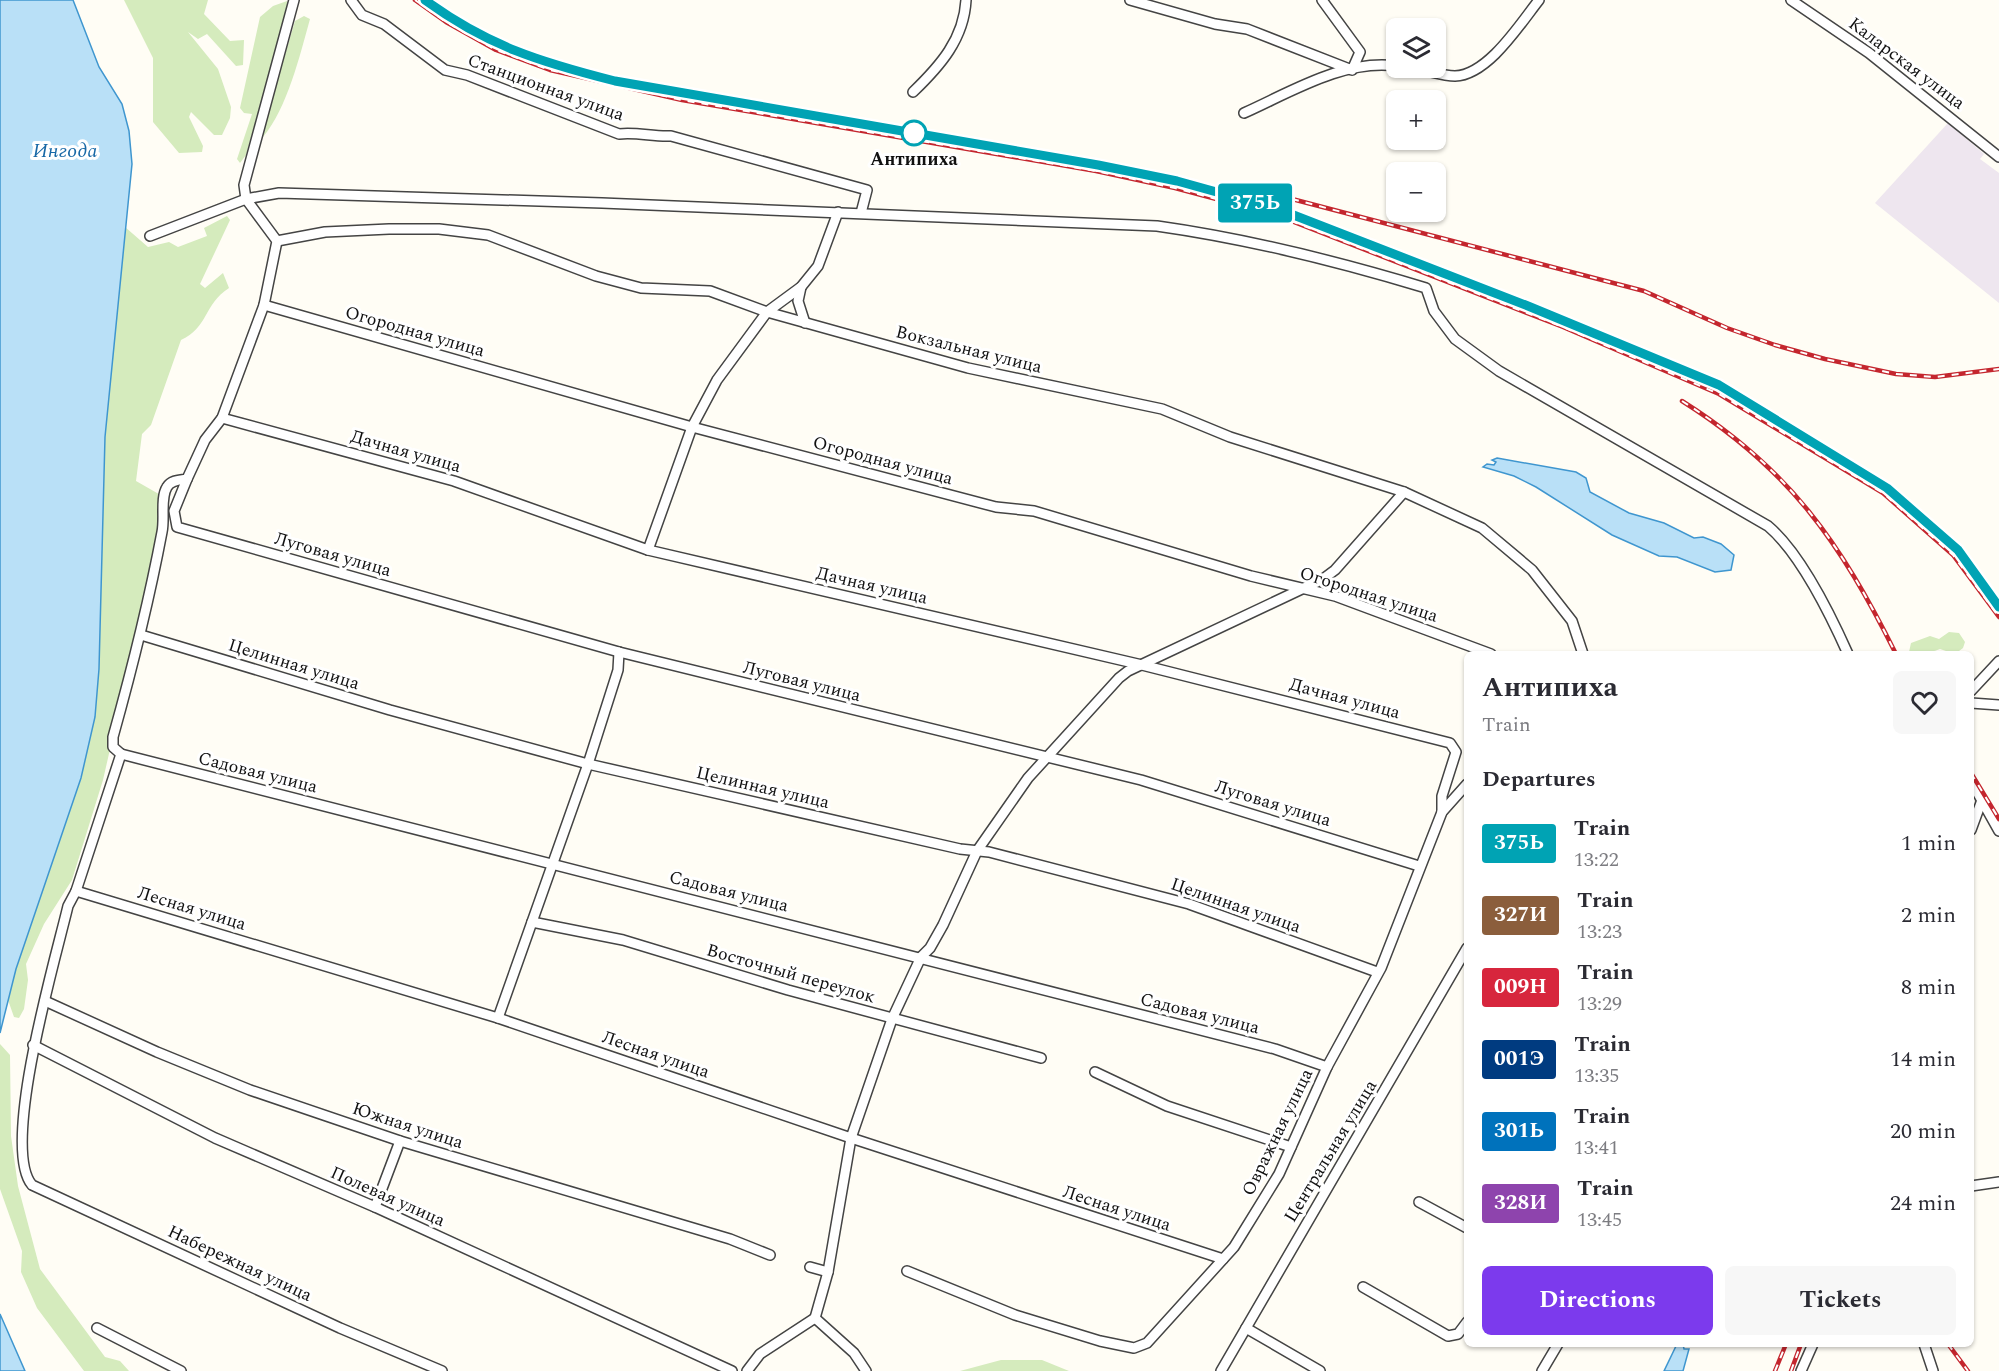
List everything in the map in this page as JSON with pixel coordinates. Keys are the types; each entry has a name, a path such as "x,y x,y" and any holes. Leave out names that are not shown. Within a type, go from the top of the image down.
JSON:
{"street":[{"path":"33,1045 68,906 76,891 121,754 113,747 113,737 141,635 163,529 165,492 168,485 187,479 205,440 222,417 264,305 277,241 246,199 244,185 294,0"},
{"name":"Станционная улица","path":"351,0 362,15 384,24 445,70 467,75 619,134 639,132 654,137 671,136 867,190 861,213"},
{"path":"913,92 939,67 958,36 966,0"},
{"path":"1130,0 1215,24 1247,29 1352,70"},
{"path":"1322,0 1360,52 1352,70"},
{"path":"1446,75 1454,76 1472,73 1492,58 1539,0"},
{"name":"Каларская улица","path":"1791,0 1869,52 1999,157"},
{"path":"1244,113 1336,72 1386,64"},
{"path":"150,236 246,199 279,193 838,212 1157,226 1234,237 1341,262 1425,288 1434,310 1455,339 1499,371 1768,526 1782,538 1833,621 1847,651"},
{"path":"648,550 692,427 717,380 767,312 801,287 818,266 838,212"},
{"name":"Вокзальная улица","path":"277,241 325,232 389,229 439,229 488,235 608,279 641,288 710,291 767,312 968,368 1162,409 1230,437 1404,492 1482,528 1532,570 1572,621 1582,651"},
{"path":"801,287 798,301 805,323"},
{"name":"Огородная улица","path":"264,305 692,427 996,507 1034,511 1251,576 1335,596 1483,651"},
{"name":"Дачная улица","path":"222,417 454,481 648,550 1142,665 1450,743 1456,752 1442,796 1442,812"},
{"name":"Луговая улица","path":"187,479 174,511 177,527 619,652 1046,759 1141,780 1419,867"},
{"path":"747,1371 760,1354 815,1318 828,1272 851,1138 892,1019 921,957 939,933 977,851 1028,778 1119,678 1335,570 1404,492"},
{"name":"Целинная улица","path":"141,635 390,710 588,764 977,851 1189,904 1377,972"},
{"path":"498,1018 588,764 618,670 619,652"},
{"path":"1974,689 1999,663"},
{"path":"1974,703 1999,705"},
{"name":"Садовая улица","path":"121,754 921,957 1275,1049 1327,1067"},
{"path":"1974,786 1999,831"},
{"name":"Овражная улица","path":"907,1271 1015,1315 1100,1341 1134,1348 1147,1343 1234,1247 1279,1174 1327,1067 1377,972 1442,812 1464,787"},
{"path":"1974,822 1982,800"},
{"name":"Лесная улица","path":"76,891 498,1018 851,1138 1223,1259"},
{"name":"Восточный переулок","path":"532,922 623,940 892,1019 1041,1058"},
{"name":"Центральная улица","path":"1221,1371 1464,953"},
{"name":"Южная улица","path":"45,1001 156,1052 250,1090 400,1141 730,1239 770,1255"},
{"name":"Набережная улица","path":"33,1045 23,1096 24,1170 32,1185 330,1323 442,1371"},
{"name":"Полевая улица","path":"33,1045 215,1138 375,1207 732,1371"},
{"path":"1095,1072 1167,1106 1291,1147"},
{"path":"375,1207 400,1141"},
{"path":"1974,1186 1999,1182"},
{"path":"1419,1202 1464,1226"},
{"path":"810,1267 828,1272"},
{"path":"1363,1287 1448,1336 1458,1334 1464,1326"},
{"path":"815,1318 854,1353 866,1371"},
{"path":"97,1328 181,1371"},
{"path":"1246,1328 1320,1371"},
{"path":"1542,1371 1556,1347"},
{"path":"1801,1371 1812,1347"},
{"path":"1925,1347 1933,1371"}],"shaded area":[{"path":"1948,123 1984,154 1980,159 1999,173 1999,303 1875,203"}],"green space":[{"path":"124,0 208,0 204,14 230,41 244,40 243,65 236,66 207,34 198,39 188,32 218,69 231,107 230,118 222,135 214,135 191,112 189,117 203,146 202,152 179,153 153,122 153,58"},
{"path":"287,1 287,9 246,155 240,163 237,159 252,114 244,113 240,108 260,17 273,6"},
{"path":"304,16 310,19 292,81 279,112 263,137 265,122 295,21"},
{"path":"227,216 230,220 200,284 205,288 223,273 229,288 214,301 197,329 181,340 151,425 142,434 136,481 164,497 162,521 103,780 72,880 44,924 26,964 28,980 24,1009 19,1018 14,1017 8,1000 16,969 81,778 95,717 99,669 105,437 125,227 148,247 169,242 178,247 207,236 204,228"},
{"path":"1949,632 1959,633 1965,642 1959,651 1940,649 1909,651 1911,643 1930,636 1939,639"},
{"path":"0,1044 10,1055 11,1136 18,1186 40,1269 105,1357 120,1361 129,1371 84,1371 37,1308 21,1272 22,1251 0,1189"},
{"path":"1001,1360 1042,1360 1069,1371 960,1371"}],"water":[{"name":"Ингода","path":"0,0 73,0 99,67 122,104 129,131 132,164 105,437 99,669 95,717 81,778 16,969 0,1033"},
{"path":"1497,458 1576,472 1586,478 1590,492 1629,513 1664,523 1694,538 1703,537 1721,544 1734,555 1731,570 1715,572 1677,557 1659,556 1612,535 1536,487 1514,476 1483,467 1487,464 1494,465 1496,462 1492,460"},
{"path":"0,1314 25,1371 0,1371"},
{"path":"1676,1347 1689,1349 1683,1371 1664,1371"}],"railway":[{"path":"415,0 446,22 496,50 550,70 682,100 1096,171 1175,188 1276,215 1563,327 1719,394 1883,493 1953,555 1999,617"},
{"path":"1292,199 1644,291 1727,328 1825,359 1896,374 1935,377 1999,369"},
{"path":"1682,401 1753,453 1808,511 1854,577 1894,651"},
{"path":"1974,778 1999,819"},
{"path":"1775,1371 1785,1347"},
{"path":"1791,1371 1800,1347"},
{"path":"1950,1347 1968,1371"}],"train":[{"name":"375Ь","path":"425,0 450,18 498,45 552,65 615,81 1098,165 1177,181 1299,217 1528,306 1719,385 1887,488 1958,550 1999,607"}],"place":[{"name":"Антипиха","path":"914,133"}]}
